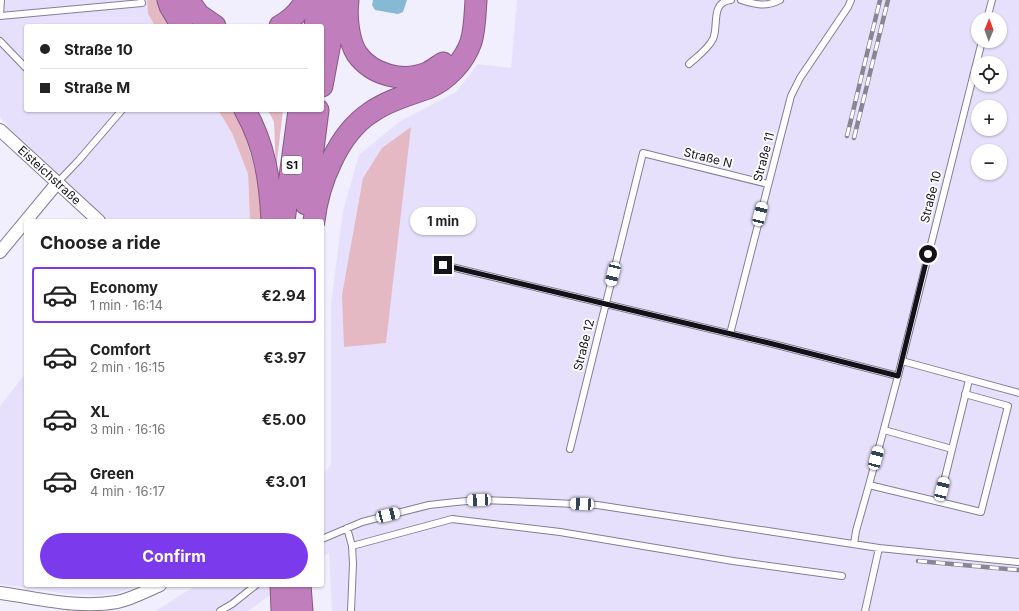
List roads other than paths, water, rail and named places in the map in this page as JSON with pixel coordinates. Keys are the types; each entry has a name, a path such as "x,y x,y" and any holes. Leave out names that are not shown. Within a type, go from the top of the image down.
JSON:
{"highway":[{"path":"168,0 181,24"},
{"path":"188,0 199,15 212,24"},
{"path":"284,24 289,21 302,7 306,0"},
{"path":"315,24 320,0"},
{"path":"324,75 338,0"},
{"path":"348,0 346,13 349,34 357,54 371,68 390,76 410,78 427,73 443,63 453,51 459,38 462,22 463,0"},
{"path":"314,219 325,176 333,156 349,133 369,113 392,101 430,87 449,75 461,60 470,42 475,22 476,0"},
{"path":"246,112 253,125 265,158 271,199 272,219"},
{"name":"S1","path":"284,219 299,112"},
{"name":"S1","path":"304,219 318,112"},
{"path":"289,595 302,611"}],"street":[{"name":"Eisteichstraße","path":"0,130 97,219"},
{"path":"27,219 58,182"},
{"path":"0,252 24,223"},
{"path":"0,593 75,604 96,604 118,602 156,587"}],"lane":[{"path":"1,0 0,16 142,3 142,0"},
{"path":"689,64 713,40 716,28 717,8 721,4 731,0"},
{"path":"741,0 757,5 768,5 780,0"},
{"name":"Straße 11","path":"730,334 791,96 795,86 848,7 851,0"},
{"path":"989,12 992,0"},
{"path":"0,41 24,66"},
{"name":"Straße 10","path":"854,544 856,531 902,361 980,48"},
{"path":"58,182 120,112"},
{"name":"Straße N","path":"643,153 768,184"},
{"name":"Straße 12","path":"570,450 643,153"},
{"path":"443,265 898,376"},
{"path":"902,361 1019,393"},
{"path":"939,502 969,380"},
{"path":"869,485 981,512 1008,406 965,394"},
{"path":"884,430 952,449"},
{"path":"324,539 347,528 388,515 429,506 472,501 510,501 596,505 879,548 1019,562"},
{"path":"352,546 452,519 560,532 732,561 842,576"},
{"path":"347,528 352,546 353,564 351,611"},
{"path":"865,611 879,548"},
{"path":"245,587 248,591"},
{"path":"220,611 232,604 253,587"}],"water":[{"path":"373,0 407,0 403,12 398,14 375,10 372,5"}],"railway":[{"path":"847,136 880,0"},
{"path":"854,138 888,0"},
{"path":"918,561 1019,570"}]}
